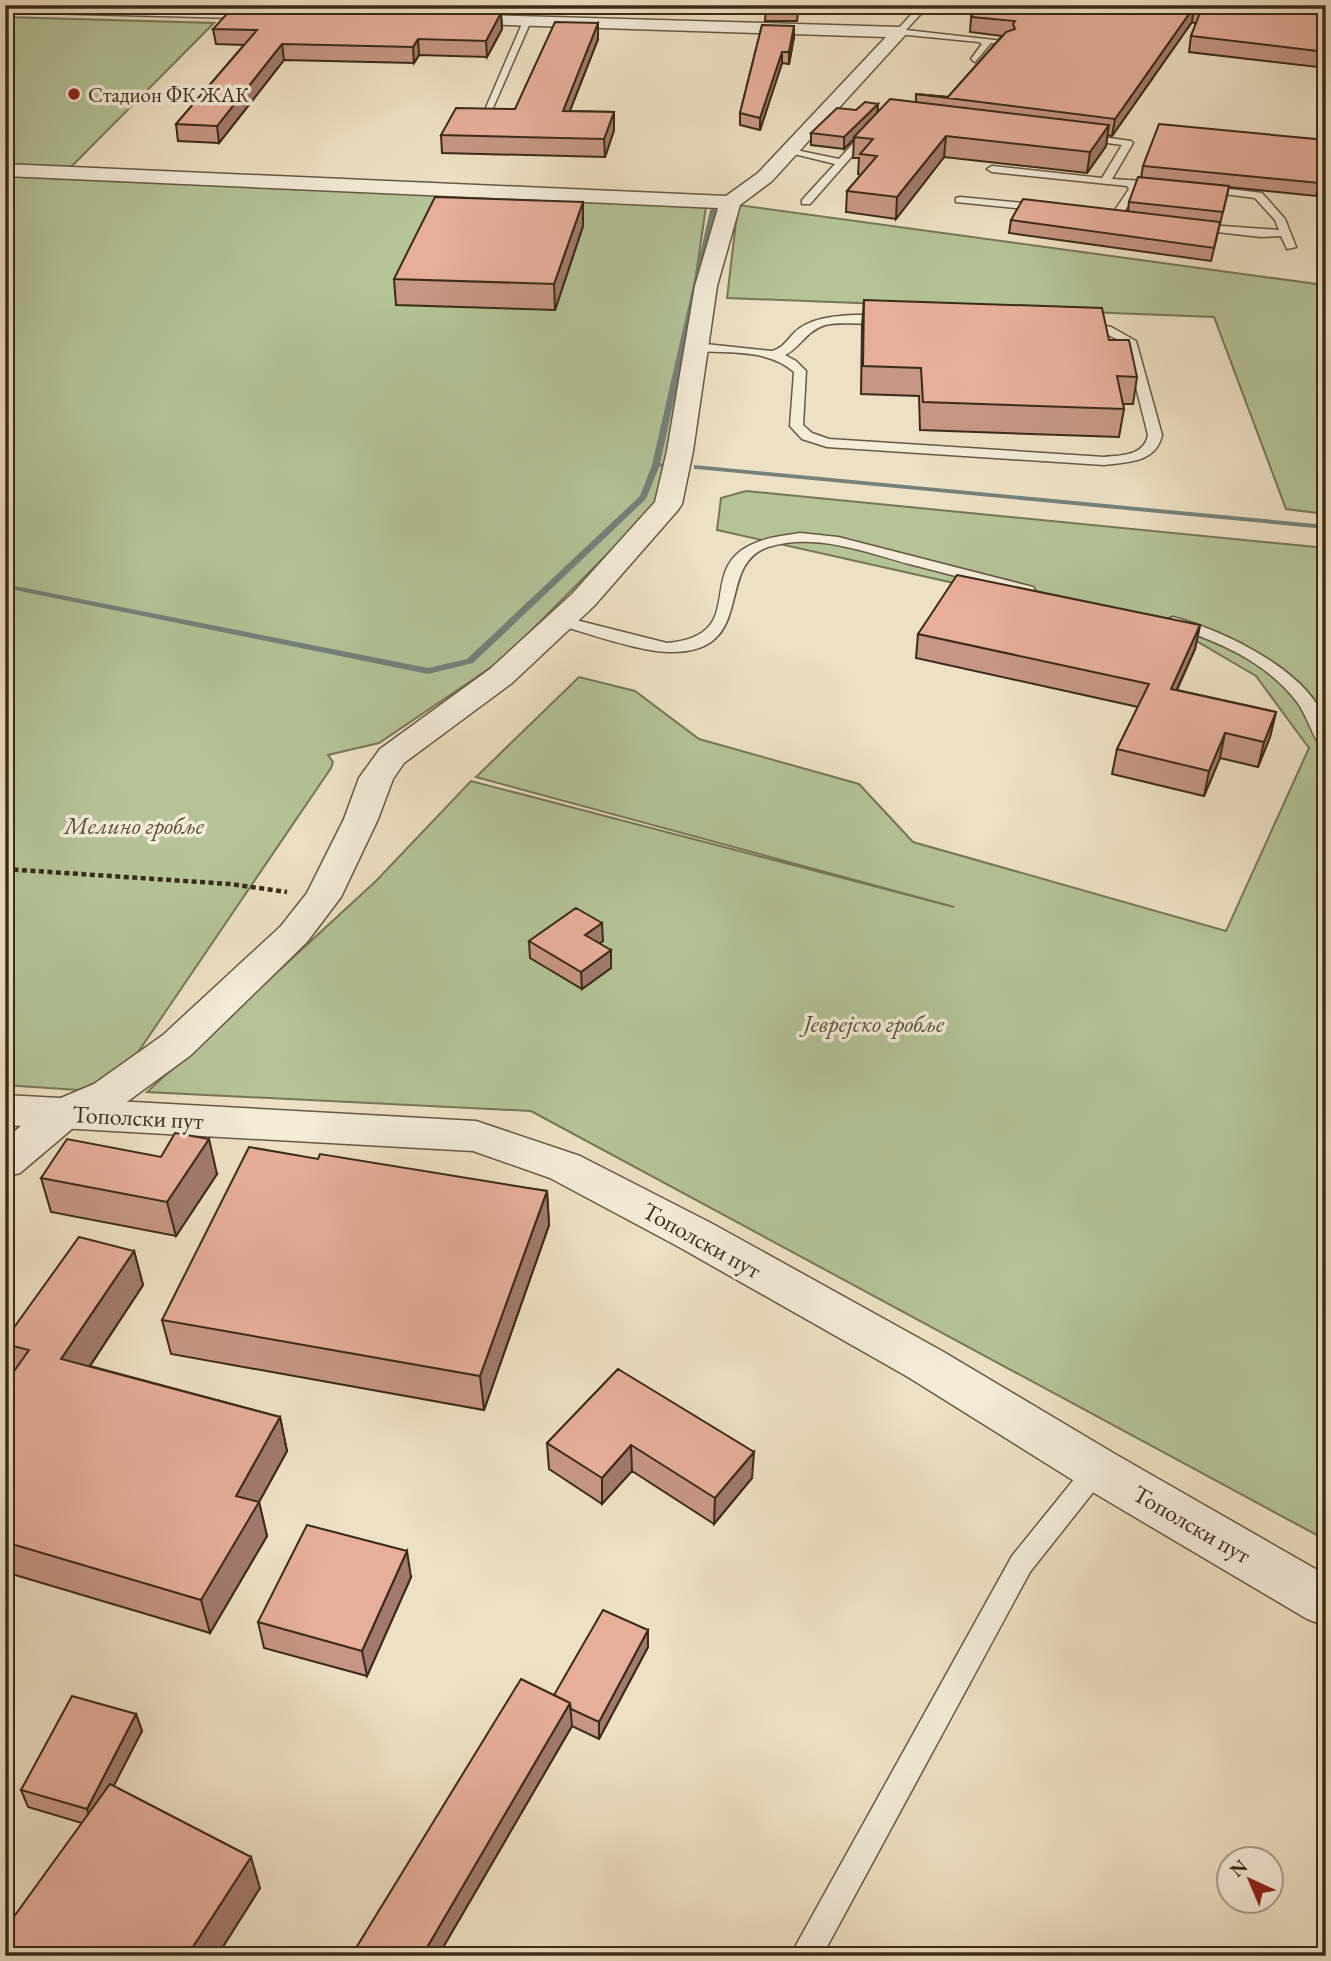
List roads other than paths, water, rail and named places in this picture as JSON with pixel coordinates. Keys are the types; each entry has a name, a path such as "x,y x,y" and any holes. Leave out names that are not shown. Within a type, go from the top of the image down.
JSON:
{"street":[{"path":"5,7 293,15"},
{"path":"430,19 900,32"},
{"path":"5,170 730,202 765,177 900,32"},
{"path":"5,1162 64,1113 109,1094 177,1045 295,934 323,897 362,819 376,778 392,756 501,676 583,600 668,504 676,475 706,286 730,202"},
{"name":"Тополски пут","path":"5,1111 476,1136 565,1167 925,1364 1097,1469 1326,1602"}],"lane":[{"path":"900,32 925,5"},
{"path":"484,117 527,21"},
{"path":"900,32 1008,42"},
{"path":"975,59 987,43 980,39"},
{"path":"806,202 839,162 877,123"},
{"path":"1075,136 1128,143 1106,180"},
{"path":"789,150 839,162"},
{"path":"992,169 1072,179 1168,185"},
{"path":"1104,214 1121,217 1134,189 1131,184"},
{"path":"1194,188 1258,195 1280,219 1291,247"},
{"path":"960,200 1052,208"},
{"path":"1186,226 1261,234 1284,233"},
{"path":"774,355 793,346 800,333 822,323 855,318 897,319"},
{"path":"696,347 774,355 789,360 800,371 796,426 807,436 827,443 1104,461 1132,458 1149,450 1155,435 1130,341 1107,330 1060,324"},
{"path":"560,621 657,646 687,646 709,636 720,625 735,568 745,554 763,544 800,537 838,541 1038,593"},
{"path":"1152,616 1224,640 1261,661 1303,700 1326,742"},
{"path":"805,1956 1021,1563 1097,1469"}],"waterway":[{"path":"656,465 713,210"},
{"path":"5,586 428,671 470,661 643,497 656,465"},
{"path":"656,465 662,465"},
{"path":"697,467 1326,527"}],"place":[{"name":"Стадион ФК ЖАК","path":"74,94"}],"park label":[{"name":"Мелино гробље","path":"134,825"},
{"name":"Јеврејско гробље","path":"874,1023"}]}
